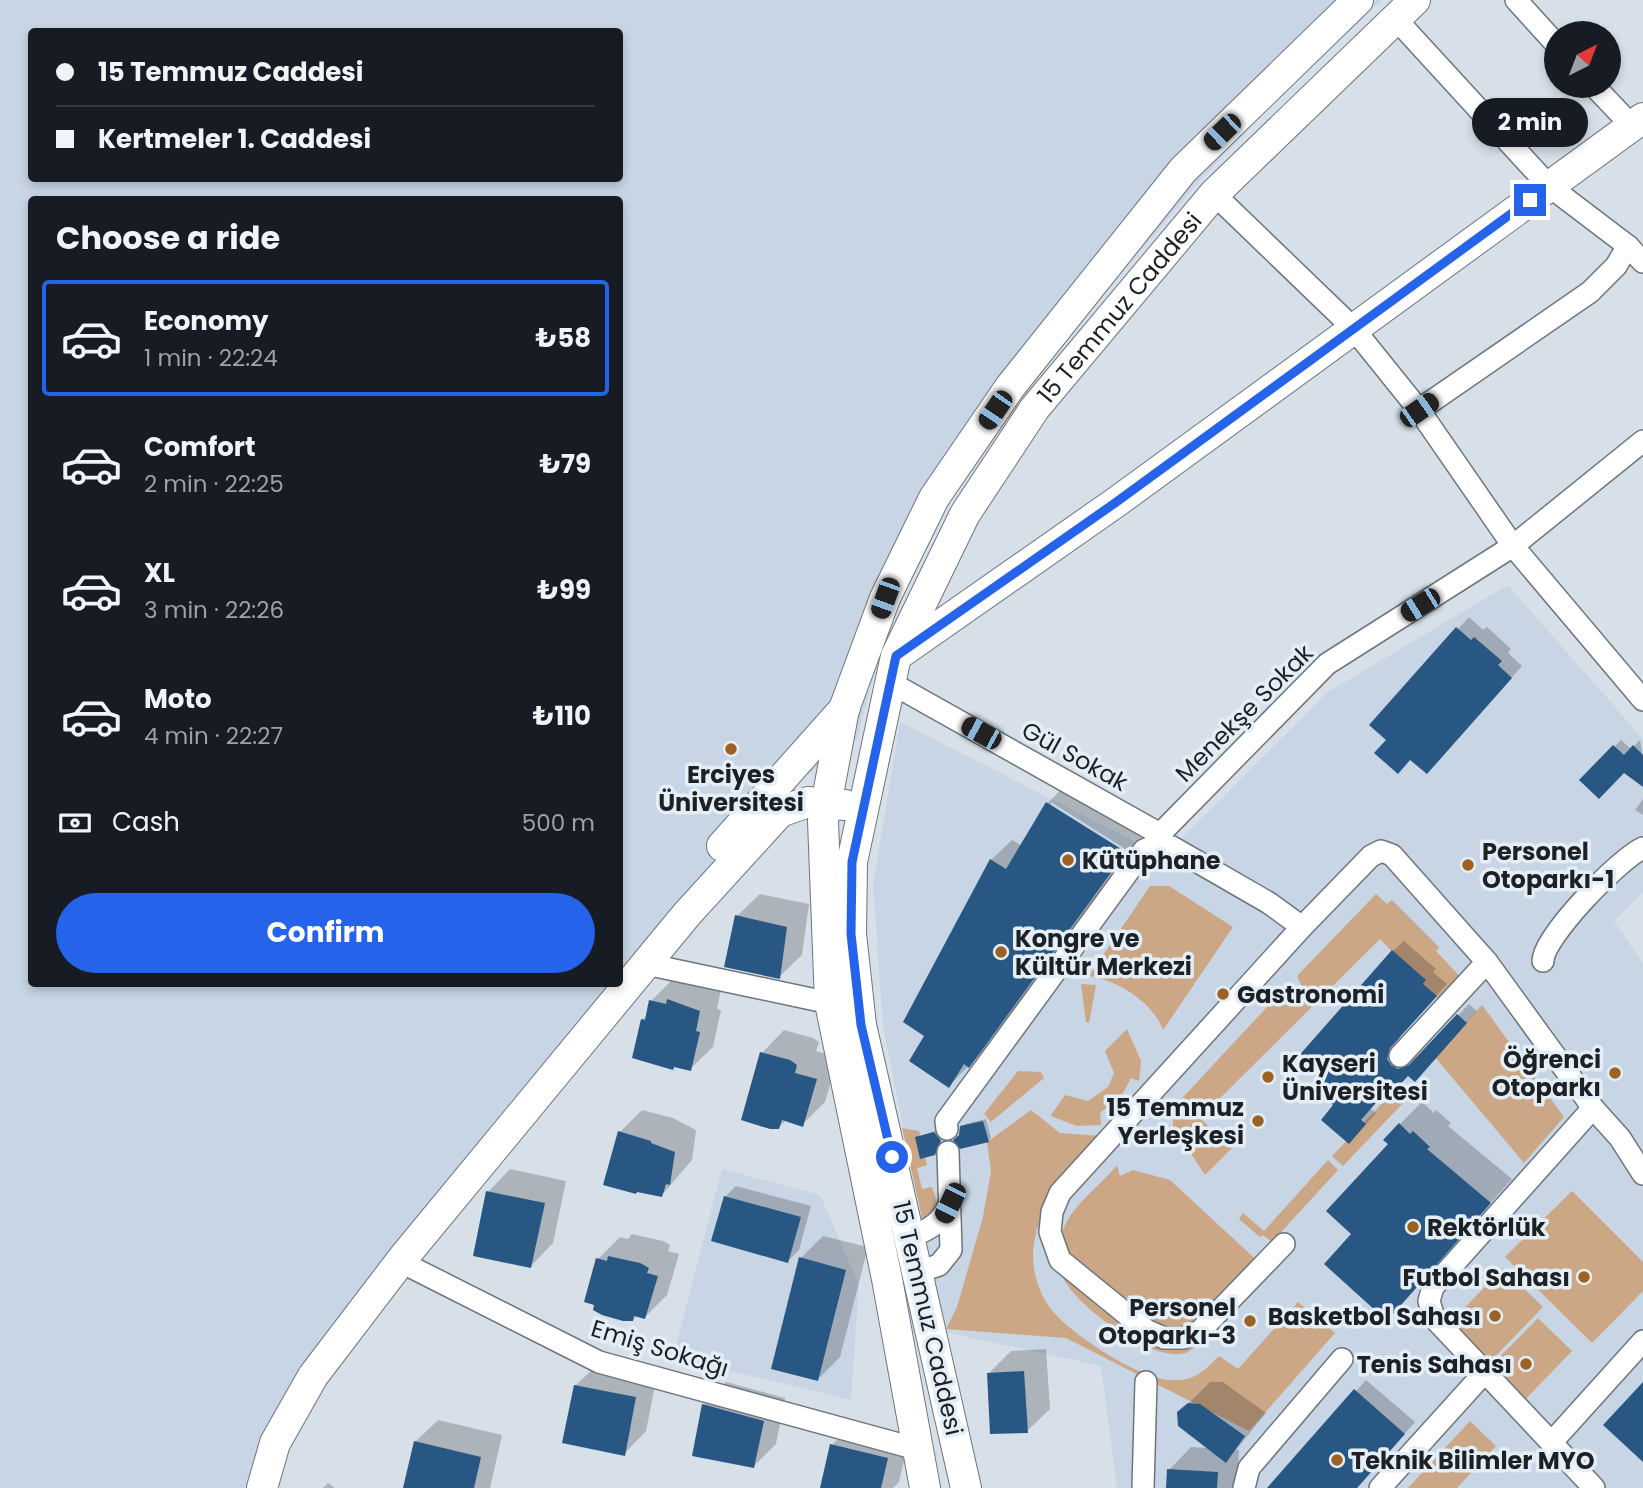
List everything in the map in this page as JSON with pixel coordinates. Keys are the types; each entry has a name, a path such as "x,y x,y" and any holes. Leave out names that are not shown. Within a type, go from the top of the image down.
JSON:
{"main road":[{"name":"15 Temmuz Caddesi","path":"925,1488 887,1279 830,1003 823,821 844,709 885,598 934,498 1010,387 1183,170 1358,0"},
{"name":"15 Temmuz Caddesi","path":"966,1488 861,1025 853,947 852,862 893,670 965,514 1035,408 1214,194 1404,8"},
{"path":"893,670 1115,503 1637,122"},
{"path":"633,966 844,709 865,705 884,716"},
{"path":"633,966 780,813 800,803 845,805 867,794"},
{"path":"260,1487 262,1429 308,1353 395,1238 604,987"},
{"path":"260,1487 275,1443 297,1401 401,1262 617,987"},
{"path":"879,1243 910,1237"},
{"path":"887,1279 918,1272"}],"street":[{"path":"1516,0 1544,31"},
{"path":"1404,8 1549,186 1628,246 1643,262"},
{"path":"1608,98 1637,122"},
{"path":"1214,194 1353,328 1419,410 1513,546 1643,700"},
{"path":"1419,410 1600,284 1616,266 1628,246"},
{"name":"Menekşe Sokak","path":"1160,834 1327,664 1513,546 1643,441"},
{"name":"Gül Sokak","path":"893,670 1160,834"},
{"path":"947,1129 946,1121 1144,850 1159,844 1172,846 1269,903 1302,927"},
{"path":"1543,961 1550,942 1612,867 1643,848"},
{"path":"1284,1244 1200,1331 1183,1338 1164,1338 1146,1330 1068,1269 1055,1250 1050,1223 1060,1193 1302,927 1371,856 1387,852 1487,962 1593,1108 1620,1138 1643,1174"},
{"path":"1401,1056 1487,962"},
{"path":"633,966 830,1003"},
{"path":"1593,1108 1430,1294 1429,1307 1434,1318 1594,1488"},
{"path":"918,1272 939,1265 951,1250 948,1152"},
{"path":"910,1237 927,1231 942,1220 950,1203"},
{"name":"Emiş Sokağı","path":"401,1262 599,1362 917,1449"},
{"path":"1551,1443 1643,1341"},
{"path":"1244,1488 1250,1468 1342,1359"},
{"path":"1380,1488 1485,1372"},
{"path":"1143,1488 1146,1382"}],"shaded area":[{"name":"Erciyes Üniversitesi","path":"0,0 1382,0 1308,68 1200,180 1043,367 927,535 881,647 857,739 797,782 623,985 623,196 28,196 28,987 622,987 470,1164 252,1488 0,1488"},
{"name":"Kayseri Üniversitesi","path":"1508,585 1643,739 1643,892 1614,921 1643,964 1643,1488 1117,1488 1101,1366 944,1332 883,1026 873,884 900,722 1164,856 1328,692"},
{"path":"1150,886 1169,886 1233,927 1163,1030 1151,1010 1133,994 1111,982 1089,976"},
{"path":"1376,894 1387,904 1392,900 1439,947 1436,951 1464,981 1452,1013 1380,939 1200,1118 1232,1148 1205,1175 1173,1126 1173,1108 1279,994 1294,1002 1304,991 1297,976"},
{"path":"1081,984 1096,985 1089,1023 1086,1022"},
{"path":"1482,1005 1564,1117 1524,1163 1435,1057"},
{"path":"1127,1029 1141,1061 1139,1081 1131,1078 1122,1095 1100,1113 1101,1125 1077,1126 1053,1117 1051,1115 1065,1095 1088,1101 1108,1087 1114,1073 1105,1051"},
{"path":"1018,1071 1041,1072 1044,1078 991,1122 984,1114"},
{"path":"1393,1092 1404,1102 1343,1166 1332,1156"},
{"path":"1031,1110 1060,1133 1102,1136 1053,1197 1039,1224 1033,1256 1037,1281 1048,1305 1082,1337 1131,1367 1158,1378 1174,1380 1194,1376 1219,1356 1238,1369 1298,1302 1335,1333 1249,1431 1066,1338 946,1329 957,1307 983,1217 991,1171 987,1142"},
{"path":"902,1128 919,1131 927,1165 917,1168 922,1189 932,1187 938,1205 924,1227"},
{"path":"1328,1160 1338,1170 1272,1242 1263,1235 1260,1237 1239,1219 1243,1213 1264,1231"},
{"path":"1117,1165 1120,1176 1133,1170 1170,1180 1265,1268 1214,1329 1185,1353 1171,1354 1154,1350 1117,1330 1071,1290 1061,1274 1059,1251 1065,1225 1077,1206"},
{"path":"722,1169 820,1195 859,1285 851,1400 673,1357"},
{"name":"Futbol Sahası","path":"1572,1191 1643,1262 1643,1291 1592,1343 1505,1257"},
{"name":"Basketbol Sahası","path":"1503,1268 1543,1307 1487,1365 1447,1326"},
{"name":"Tenis Sahası","path":"1538,1318 1572,1351 1515,1410 1480,1377"},
{"path":"1470,1421 1496,1446 1457,1488 1408,1488"}],"building":[{"path":"1456,627 1471,640 1474,637 1502,661 1498,665 1512,678 1427,774 1410,760 1398,774 1374,753 1386,740 1369,725"},
{"path":"1613,745 1624,755 1633,745 1643,755 1643,787 1624,773 1599,799 1579,780"},
{"name":"Kongre ve Kültür Merkezi","path":"1046,802 1126,852 969,1068 964,1064 949,1088 909,1061 924,1036 903,1022 990,859 1006,869"},
{"path":"735,915 787,927 780,979 724,967"},
{"path":"1392,950 1426,980 1423,984 1437,996 1390,1048 1387,1059 1391,1065 1398,1069 1409,1065 1457,1014 1467,1023 1415,1082 1408,1076 1393,1092 1389,1088 1361,1120 1366,1124 1349,1144 1321,1120 1333,1105 1312,1086 1318,1079 1296,1059"},
{"path":"667,999 700,1011 696,1031 700,1032 691,1071 674,1067 673,1070 632,1058 641,1019 645,1020 649,1000 666,1004"},
{"path":"760,1052 790,1060 797,1065 795,1073 817,1079 803,1127 782,1120 779,1129 770,1129 741,1120"},
{"path":"983,1121 989,1142 960,1149 953,1140 959,1135 960,1126"},
{"name":"Rektörlük","path":"1399,1123 1410,1134 1413,1131 1430,1147 1427,1149 1491,1203 1387,1321 1324,1264 1351,1234 1326,1211 1388,1144 1383,1140"},
{"path":"618,1131 675,1152 670,1185 666,1184 662,1197 637,1192 636,1194 603,1185"},
{"path":"934,1132 941,1141 935,1155 920,1159 915,1137"},
{"path":"486,1191 545,1203 531,1268 473,1256"},
{"path":"724,1196 801,1217 788,1263 711,1241"},
{"path":"608,1256 640,1263 649,1268 647,1273 658,1276 645,1319 634,1316 633,1321 623,1321 602,1315 593,1310 594,1305 584,1302 596,1258 607,1261"},
{"path":"799,1257 846,1270 818,1381 771,1369"},
{"path":"1024,1371 1028,1433 990,1434 987,1373"},
{"path":"1643,1382 1643,1462 1603,1425"},
{"path":"574,1385 636,1397 625,1456 562,1443"},
{"name":"Teknik Bilimler MYO","path":"1354,1389 1405,1434 1357,1488 1267,1488"},
{"path":"1188,1403 1200,1404 1245,1436 1226,1463 1178,1426 1177,1412"},
{"path":"702,1404 764,1421 754,1468 692,1456"},
{"path":"414,1441 481,1457 474,1488 403,1488"},
{"path":"830,1444 888,1458 881,1488 820,1488"},
{"path":"1167,1469 1218,1472 1217,1488 1166,1488"}],"place":[{"name":"Erciyes Üniversitesi","path":"731,749"},
{"name":"Kütüphane","path":"1068,860"},
{"name":"Personel Otoparkı-1","path":"1468,865"},
{"name":"Kongre ve Kültür Merkezi","path":"1001,952"},
{"name":"Gastronomi","path":"1223,994"},
{"name":"Öğrenci Otoparkı","path":"1615,1073"},
{"name":"Kayseri Üniversitesi","path":"1268,1077"},
{"name":"15 Temmuz Yerleşkesi","path":"1258,1121"},
{"name":"Rektörlük","path":"1413,1227"},
{"name":"Futbol Sahası","path":"1584,1277"},
{"name":"Basketbol Sahası","path":"1495,1316"},
{"name":"Personel Otoparkı-3","path":"1250,1321"},
{"name":"Tenis Sahası","path":"1526,1364"},
{"name":"Teknik Bilimler MYO","path":"1337,1460"}],"route":[{"path":"892,1157 861,1025 851,934 852,862 896,656 1115,503 1530,200"}]}
